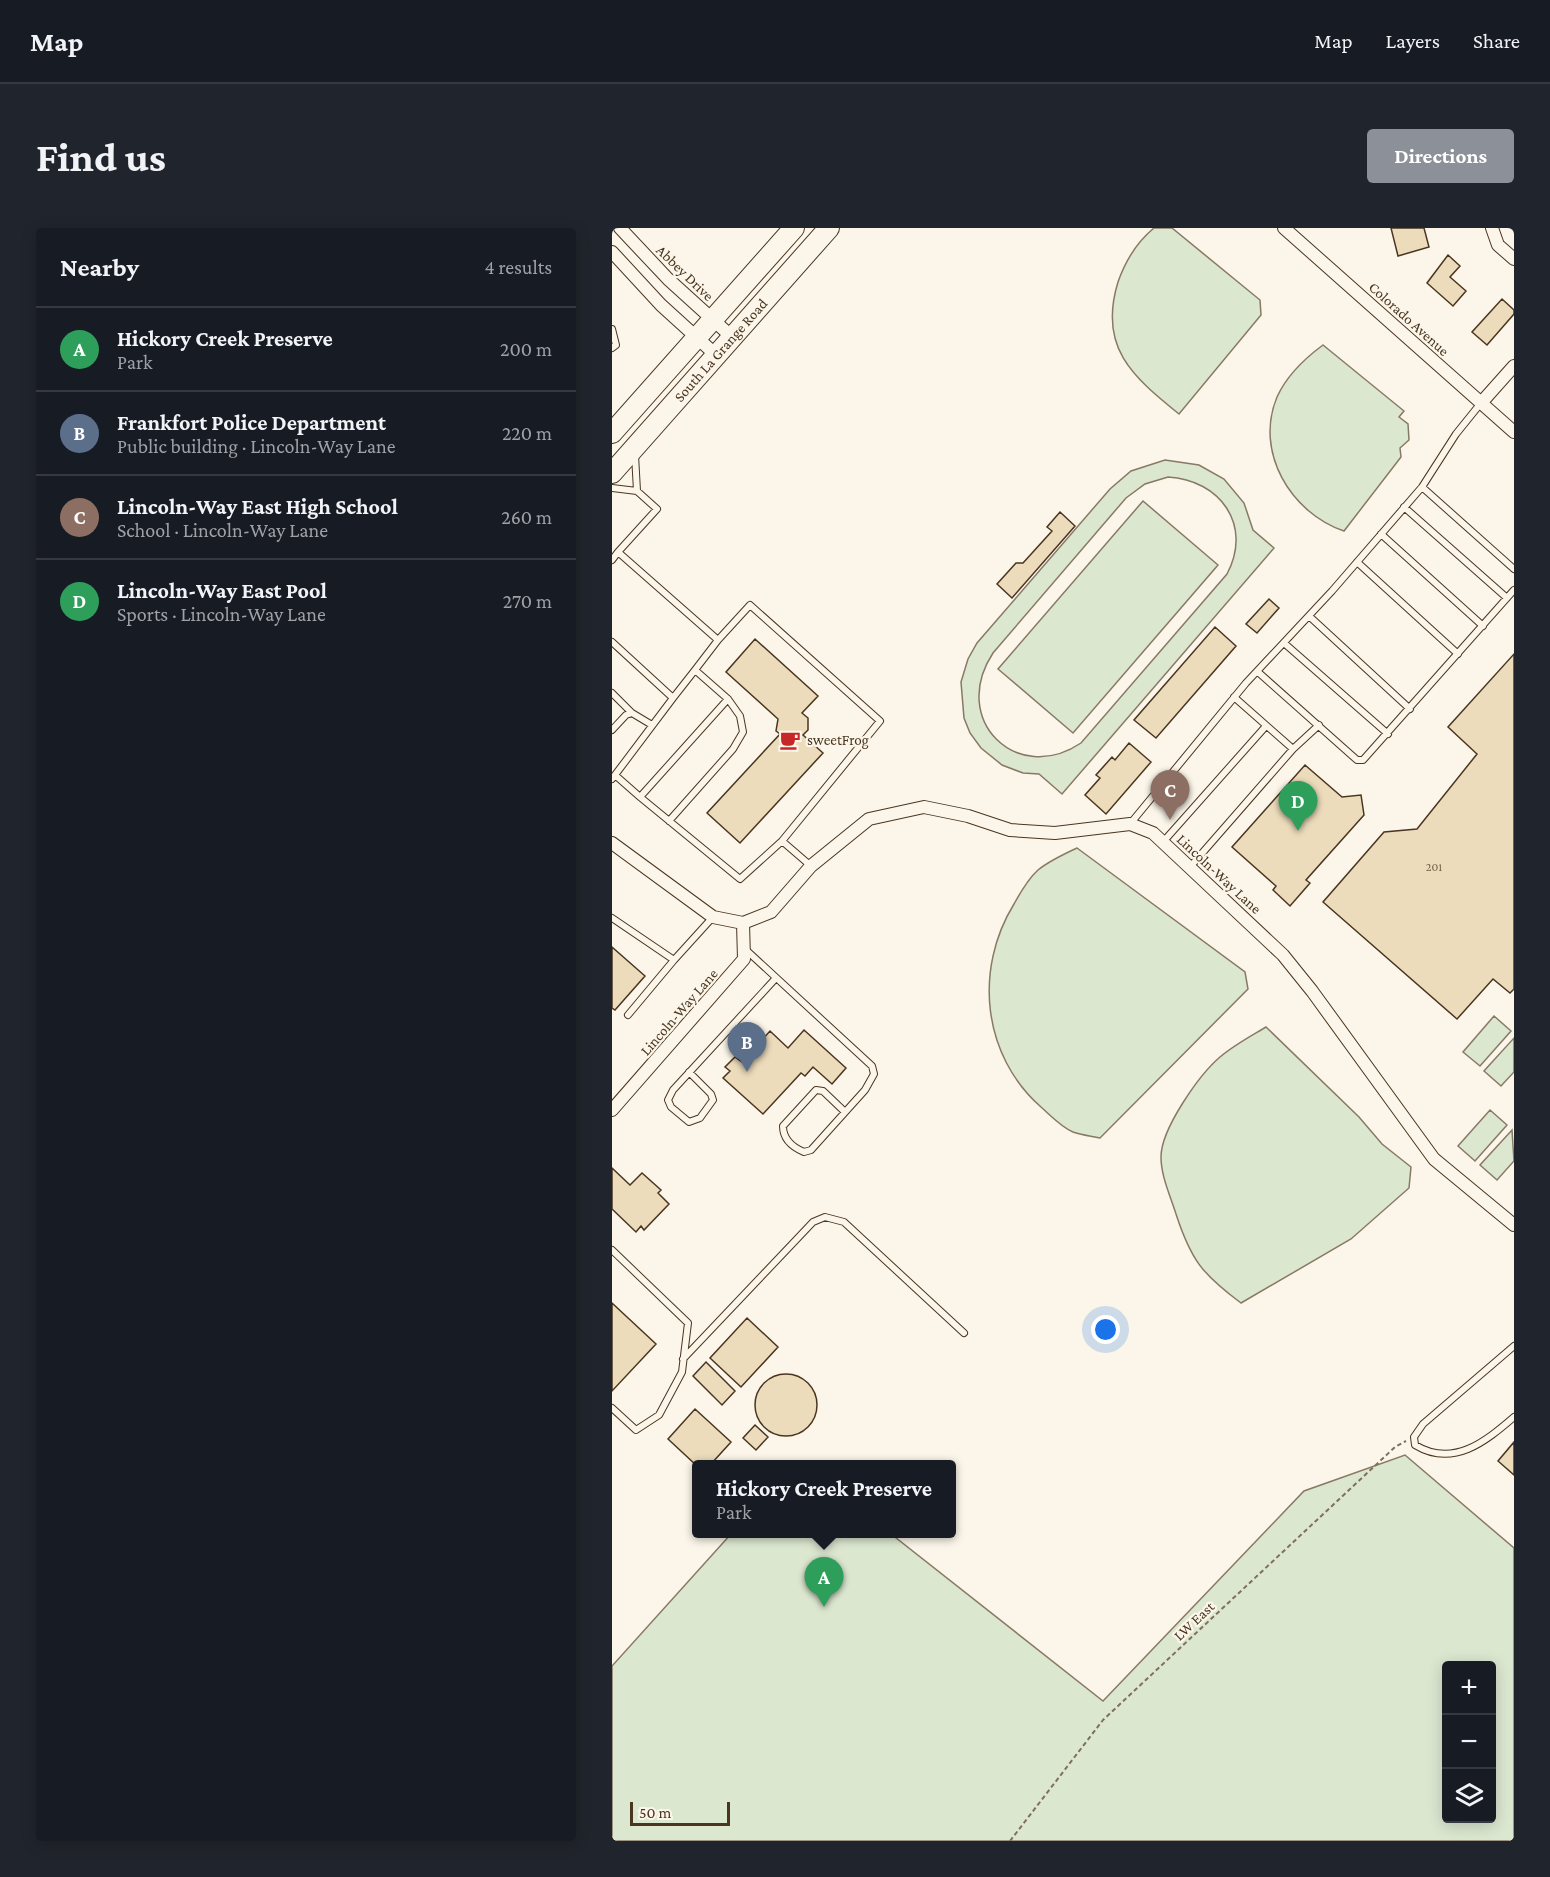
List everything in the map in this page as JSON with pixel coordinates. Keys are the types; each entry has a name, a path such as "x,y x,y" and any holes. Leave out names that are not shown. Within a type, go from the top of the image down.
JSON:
{"main road":[{"name":"South La Grange Road","path":"612,433 794,228"},
{"name":"South La Grange Road","path":"612,473 829,228"}],"street":[{"name":"Abbey Drive","path":"620,228 668,279 732,337"},
{"name":"Colorado Avenue","path":"1284,228 1514,432"},
{"path":"1492,228 1498,245 1514,259"},
{"path":"612,252 716,355"},
{"path":"1481,403 1514,366"},
{"path":"612,843 713,917 743,923 771,912 811,866 869,819 924,807 968,816 1010,830 1054,833 1130,824"},
{"name":"Lincoln-Way Lane","path":"1130,824 1153,833 1283,955 1312,991 1434,1159 1514,1225"},
{"name":"Lincoln-Way Lane","path":"612,1110 744,959 743,923"}],"lane":[{"path":"612,329 615,345 612,348"},
{"path":"1130,824 1234,697 1309,616 1422,486 1456,434 1481,403"},
{"path":"635,446 637,490"},
{"path":"1422,486 1514,568"},
{"path":"612,488 637,490 657,509 612,560"},
{"path":"1404,507 1507,598"},
{"path":"1380,534 1483,626"},
{"path":"618,552 718,640"},
{"path":"1357,562 1458,654"},
{"path":"1258,672 1358,760 1367,757 1514,590"},
{"path":"750,605 880,721 782,840 740,879 614,777 695,670 718,640 750,605"},
{"path":"1309,616 1410,709"},
{"path":"612,642 673,698"},
{"path":"1284,643 1388,734"},
{"path":"669,821 733,749 744,732 740,716 728,699 695,670"},
{"path":"612,693 632,713 652,725"},
{"path":"1234,697 1293,749"},
{"path":"640,797 728,699"},
{"path":"612,730 626,715 632,713"},
{"path":"1163,842 1266,726"},
{"path":"1190,867 1293,749 1319,726"},
{"path":"782,840 811,866"},
{"path":"628,1015 713,917"},
{"path":"612,918 674,960"},
{"path":"744,949 872,1066 871,1082 845,1112 811,1150 804,1152 796,1149 783,1133 783,1126 816,1090 823,1091 845,1112"},
{"path":"689,1072 711,1094 713,1100 700,1118 689,1122 671,1107 668,1100 689,1072 776,978"},
{"path":"683,1359 813,1222 825,1217 844,1222 964,1333"},
{"path":"612,1250 688,1323 682,1372 659,1415 636,1430 612,1408"},
{"path":"1514,1346 1423,1424 1414,1437 1415,1445 1429,1454 1446,1454 1473,1449 1514,1417"}],"path":[{"name":"LW East","path":"1010,1841 1103,1720 1395,1447 1414,1437"}],"green space":[{"path":"1154,228 1172,228 1260,300 1261,315 1179,414 1134,373 1123,358 1112,325 1113,305 1121,275 1137,246"},
{"path":"1323,345 1404,411 1399,417 1408,424 1409,440 1400,448 1401,457 1344,531 1308,510 1293,495 1274,459 1270,439 1271,418 1281,389 1297,368"},
{"path":"1165,460 1199,465 1224,479 1244,503 1253,530 1274,548 1062,794 1039,774 1023,773 1002,765 981,748 970,733 964,718 961,682 968,659 977,643 1110,489 1131,471","holes":["1168,477 1187,480 1216,496 1227,508 1236,539 1234,556 1227,574 1081,743 1057,754 1034,756 1013,751 997,739 985,722 979,701 982,678 993,653 1126,498 1145,484"]},
{"path":"1143,501 1218,565 1073,733 998,669"},
{"path":"1077,848 1245,972 1248,989 1100,1138 1076,1133 1064,1127 1021,1086 1006,1062 996,1037 990,1010 989,983 993,956 1001,929 1014,904 1038,870"},
{"path":"1494,1016 1511,1031 1480,1066 1463,1052"},
{"path":"1266,1027 1359,1117 1382,1144 1411,1167 1409,1188 1351,1239 1241,1303 1207,1274 1193,1255 1166,1186 1161,1157 1167,1132 1174,1118 1202,1076 1225,1053"},
{"path":"1514,1038 1514,1072 1501,1086 1484,1071"},
{"path":"1490,1110 1507,1125 1475,1161 1458,1146"},
{"path":"1512,1130 1514,1161 1497,1180 1480,1165"},
{"path":"1405,1455 1514,1548 1514,1841 612,1841 612,1666 727,1538 896,1538 1103,1701 1304,1491"}],"building":[{"path":"1391,228 1424,228 1429,247 1398,256"},
{"path":"1448,255 1460,266 1450,277 1466,291 1453,306 1427,283"},
{"path":"1502,299 1514,310 1514,314 1487,345 1472,332"},
{"path":"1060,512 1075,526 1012,598 997,584 1016,563 1023,563 1052,531 1047,527"},
{"path":"1269,599 1279,608 1257,633 1246,624"},
{"path":"1215,627 1236,646 1156,738 1134,720"},
{"path":"755,639 818,696 802,713 808,718 808,730 803,735 823,753 740,843 707,813 780,734 776,731 778,719 726,672"},
{"path":"1514,654 1514,989 1510,993 1493,979 1457,1019 1323,902 1384,832 1417,829 1477,754 1448,727"},
{"path":"1129,743 1151,762 1106,814 1085,795 1100,778 1096,775 1112,757 1115,760"},
{"path":"1305,765 1342,797 1361,795 1364,815 1306,880 1310,883 1290,906 1273,890 1276,886 1232,847"},
{"path":"612,947 645,976 615,1010 612,1008"},
{"path":"804,1030 846,1068 832,1084 813,1067 805,1076 801,1073 763,1114 723,1078 730,1071 725,1067 735,1057 742,1062 770,1031 788,1048"},
{"path":"612,1168 630,1185 642,1173 661,1190 658,1193 669,1204 644,1230 641,1226 636,1232 612,1209"},
{"path":"612,1303 656,1344 612,1391"},
{"path":"747,1318 778,1347 741,1387 710,1358"},
{"path":"706,1362 735,1391 722,1405 693,1376"},
{"path":"786,1374 798,1376 808,1383 815,1393 817,1405 815,1417 808,1427 798,1434 786,1436 774,1434 764,1427 757,1417 755,1405 757,1393 764,1383 774,1376"},
{"path":"695,1409 731,1442 715,1460 692,1461 668,1439"},
{"path":"755,1425 768,1437 756,1450 743,1438"},
{"path":"1514,1442 1514,1475 1498,1461"}],"place":[{"name":"sweetFrog","path":"790,740"},
{"name":"Lincoln-Way East High School","path":"1170,820"},
{"name":"Lincoln-Way East Pool","path":"1298,831"},
{"name":"Frankfort Police Department","path":"747,1072"},
{"name":"Hickory Creek Preserve","path":"824,1607"}]}
